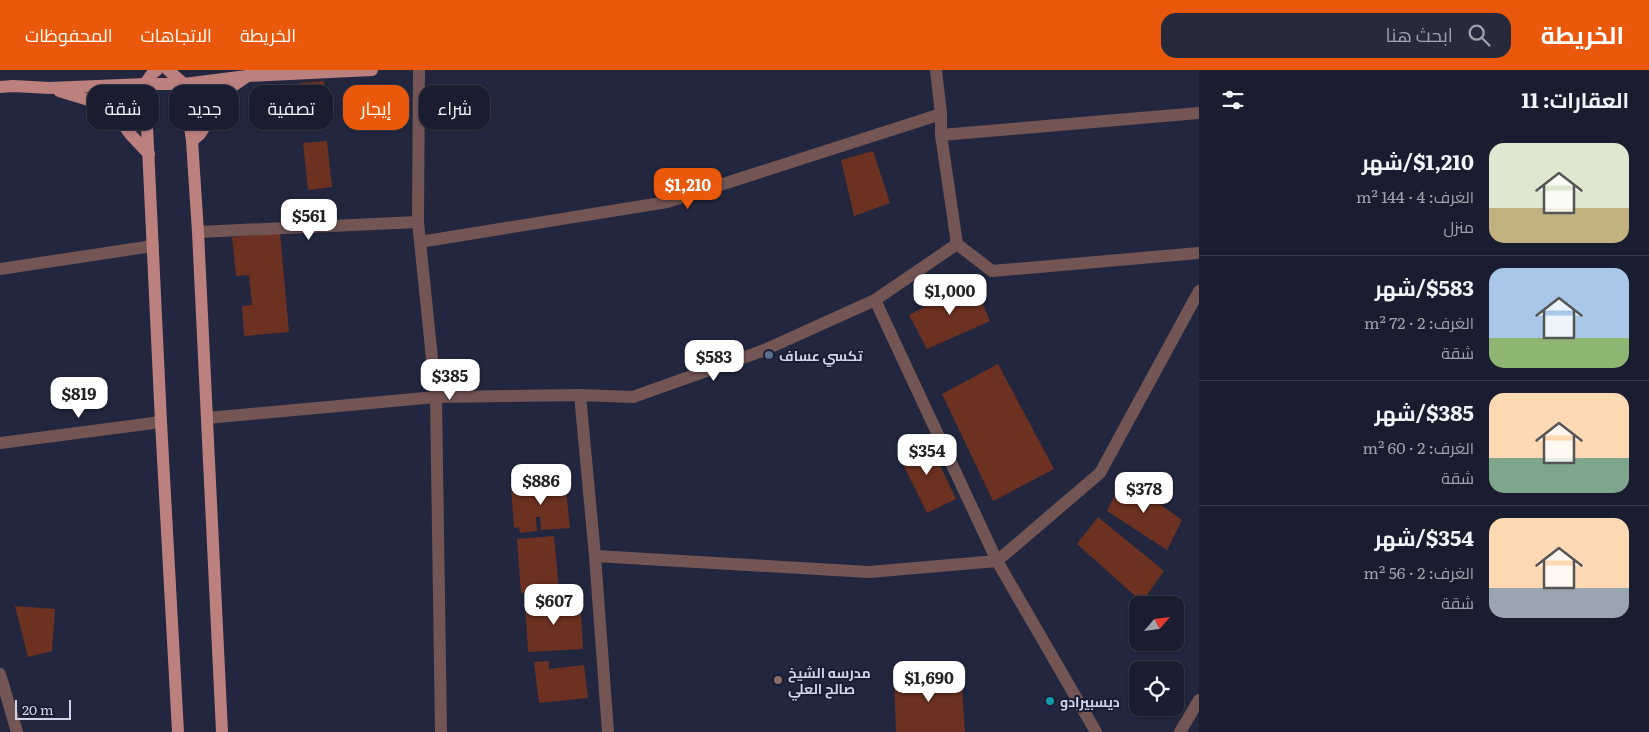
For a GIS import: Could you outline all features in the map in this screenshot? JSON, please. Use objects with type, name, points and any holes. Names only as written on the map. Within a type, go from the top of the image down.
[{"type":"main road","points":[[157,70],[145,84],[178,732]]},
{"type":"main road","points":[[168,70],[184,84],[192,141],[222,732]]},
{"type":"main road","points":[[0,87],[50,88],[184,84],[248,76],[372,70]]},
{"type":"main road","points":[[192,141],[200,134],[230,88],[248,76]]},
{"type":"main road","points":[[50,88],[92,101],[106,109],[119,119],[149,154]]},
{"type":"street","points":[[419,70],[418,222],[436,397],[441,732]]},
{"type":"street","points":[[936,70],[941,114],[941,135],[957,244],[992,271],[1199,253]]},
{"type":"street","points":[[941,135],[1199,113]]},
{"type":"street","points":[[420,242],[667,202],[941,114]]},
{"type":"street","points":[[198,232],[418,222]]},
{"type":"street","points":[[206,418],[436,397],[633,396],[762,351],[875,300],[957,244]]},
{"type":"street","points":[[0,269],[152,246]]},
{"type":"street","points":[[595,556],[869,572],[997,561],[1100,473],[1199,291]]},
{"type":"street","points":[[875,300],[997,561],[1096,732]]},
{"type":"street","points":[[580,395],[595,556],[608,732]]},
{"type":"street","points":[[0,443],[161,422]]},
{"type":"street","points":[[0,674],[17,732]]},
{"type":"street","points":[[1180,732],[1199,700]]},
{"type":"building","points":[[324,81],[324,85],[300,85],[300,83]]},
{"type":"building","points":[[327,141],[332,187],[308,190],[303,143]]},
{"type":"building","points":[[873,151],[890,203],[854,216],[841,160]]},
{"type":"building","points":[[280,233],[289,332],[244,336],[242,306],[252,305],[249,275],[236,276],[232,237]]},
{"type":"building","points":[[973,282],[990,321],[927,349],[909,315]]},
{"type":"building","points":[[998,364],[1054,469],[993,501],[942,394]]},
{"type":"building","points":[[928,440],[956,499],[927,513],[898,454]]},
{"type":"building","points":[[1123,478],[1182,520],[1167,550],[1107,511]]},
{"type":"building","points":[[565,480],[570,528],[541,530],[540,517],[536,517],[537,531],[520,533],[519,527],[514,528],[511,487]]},
{"type":"building","points":[[1098,517],[1164,571],[1146,596],[1135,596],[1077,544]]},
{"type":"building","points":[[554,536],[559,590],[521,593],[517,539]]},
{"type":"building","points":[[580,599],[583,649],[528,652],[525,602]]},
{"type":"building","points":[[15,606],[55,609],[52,651],[28,657]]},
{"type":"building","points":[[549,661],[549,669],[584,665],[588,698],[539,703],[534,662]]},
{"type":"building","points":[[961,673],[965,732],[896,732],[894,675]]},
{"type":"place","name":"تكسي عساف","points":[[769,355]]},
{"type":"place","name":"مدرسه الشيخ صالح العلي","points":[[778,680]]},
{"type":"place","name":"ديسبيرادو","points":[[1050,701]]}]
